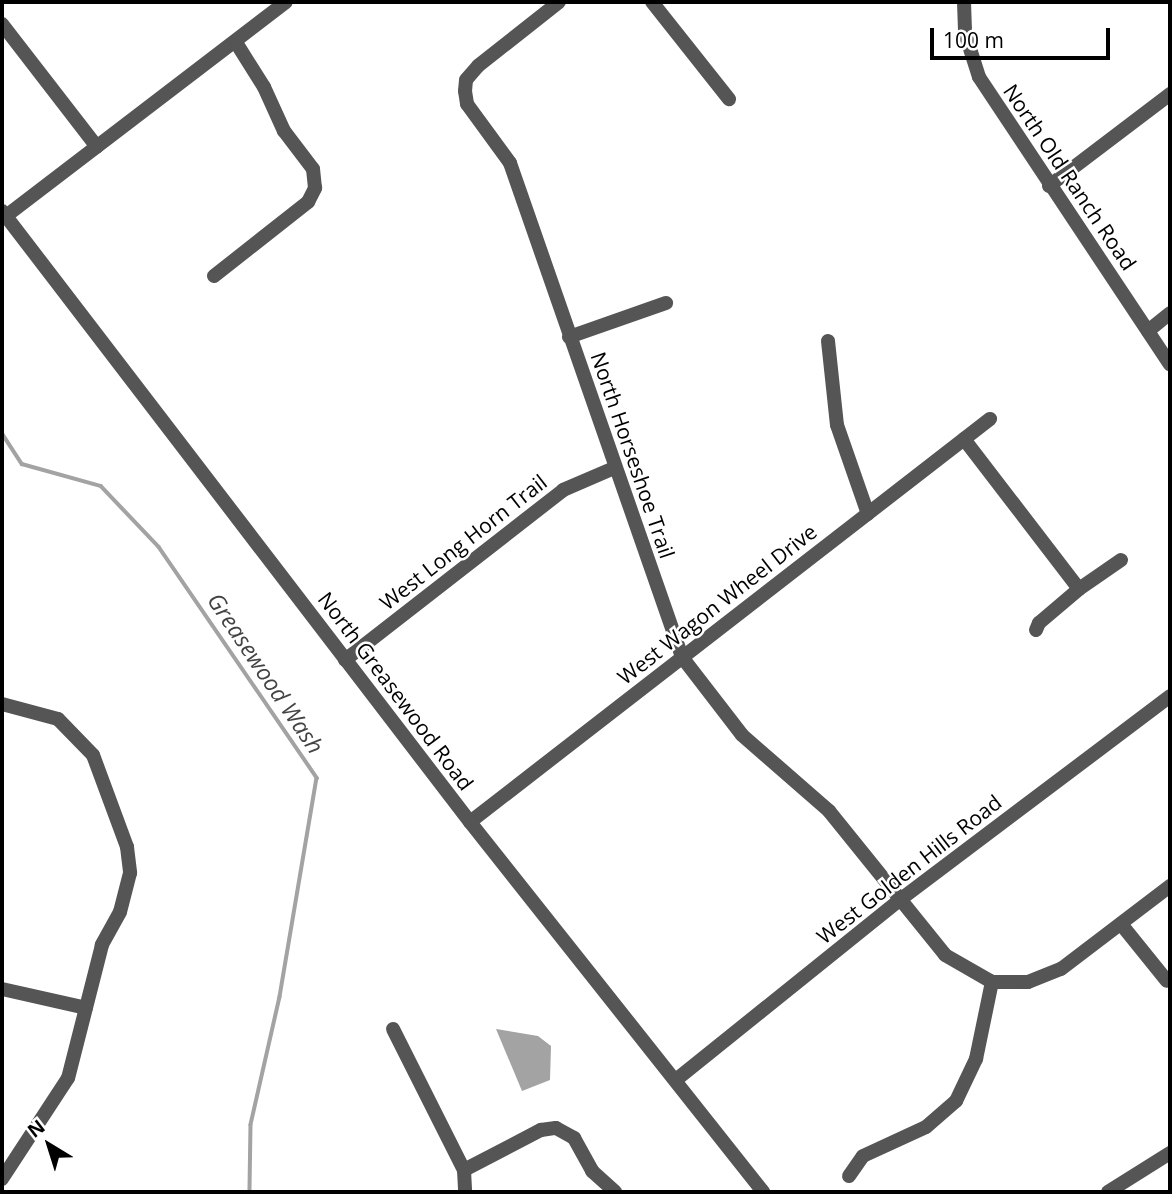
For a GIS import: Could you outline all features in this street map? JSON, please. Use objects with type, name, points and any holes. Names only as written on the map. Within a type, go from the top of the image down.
[{"type":"street","points":[[4,214],[97,147],[286,2]]},
{"type":"street","name":"North Horseshoe Trail","points":[[559,2],[478,66],[461,85],[467,104],[510,163],[682,657],[742,735],[829,811],[945,955],[992,982]]},
{"type":"street","points":[[652,2],[729,99]]},
{"type":"street","name":"North Old Ranch Road","points":[[964,2],[965,33],[979,77],[1049,186],[1170,364]]},
{"type":"street","points":[[2,24],[97,147]]},
{"type":"street","points":[[214,276],[308,202],[321,185],[313,169],[284,131],[264,87],[234,41]]},
{"type":"street","points":[[1049,186],[1170,94]]},
{"type":"street","name":"North Greasewood Road","points":[[4,214],[470,822],[677,1079],[763,1192]]},
{"type":"street","points":[[569,337],[666,303]]},
{"type":"street","points":[[1148,331],[1170,313]]},
{"type":"street","points":[[828,341],[837,425],[868,514]]},
{"type":"street","name":"West Wagon Wheel Drive","points":[[470,822],[990,419]]},
{"type":"street","points":[[964,439],[1079,589]]},
{"type":"street","name":"West Long Horn Trail","points":[[345,660],[563,490],[614,468]]},
{"type":"street","points":[[1036,630],[1039,622],[1079,589],[1121,560]]},
{"type":"street","name":"West Golden Hills Road","points":[[677,1079],[901,899],[1170,696]]},
{"type":"street","points":[[2,704],[58,719],[80,738],[93,755],[127,847],[128,888],[102,945],[68,1078],[2,1179]]},
{"type":"street","points":[[849,1176],[863,1156],[926,1126],[956,1101],[976,1059],[992,982],[1028,982],[1061,969],[1170,886]]},
{"type":"street","points":[[1121,924],[1167,981]]},
{"type":"street","points":[[2,989],[86,1008]]},
{"type":"street","points":[[393,1029],[464,1170],[465,1192]]},
{"type":"street","points":[[464,1170],[541,1130],[560,1125],[574,1138],[593,1171],[615,1192]]},
{"type":"street","points":[[2,1149],[18,1153]]},
{"type":"street","points":[[1108,1192],[1170,1153]]},
{"type":"shaded area","points":[[496,1029],[538,1036],[551,1046],[550,1080],[522,1091]]},
{"type":"waterway","name":"Greasewood Wash","points":[[2,433],[22,464],[101,486],[159,547],[317,778],[280,997],[251,1125],[250,1192]]}]
